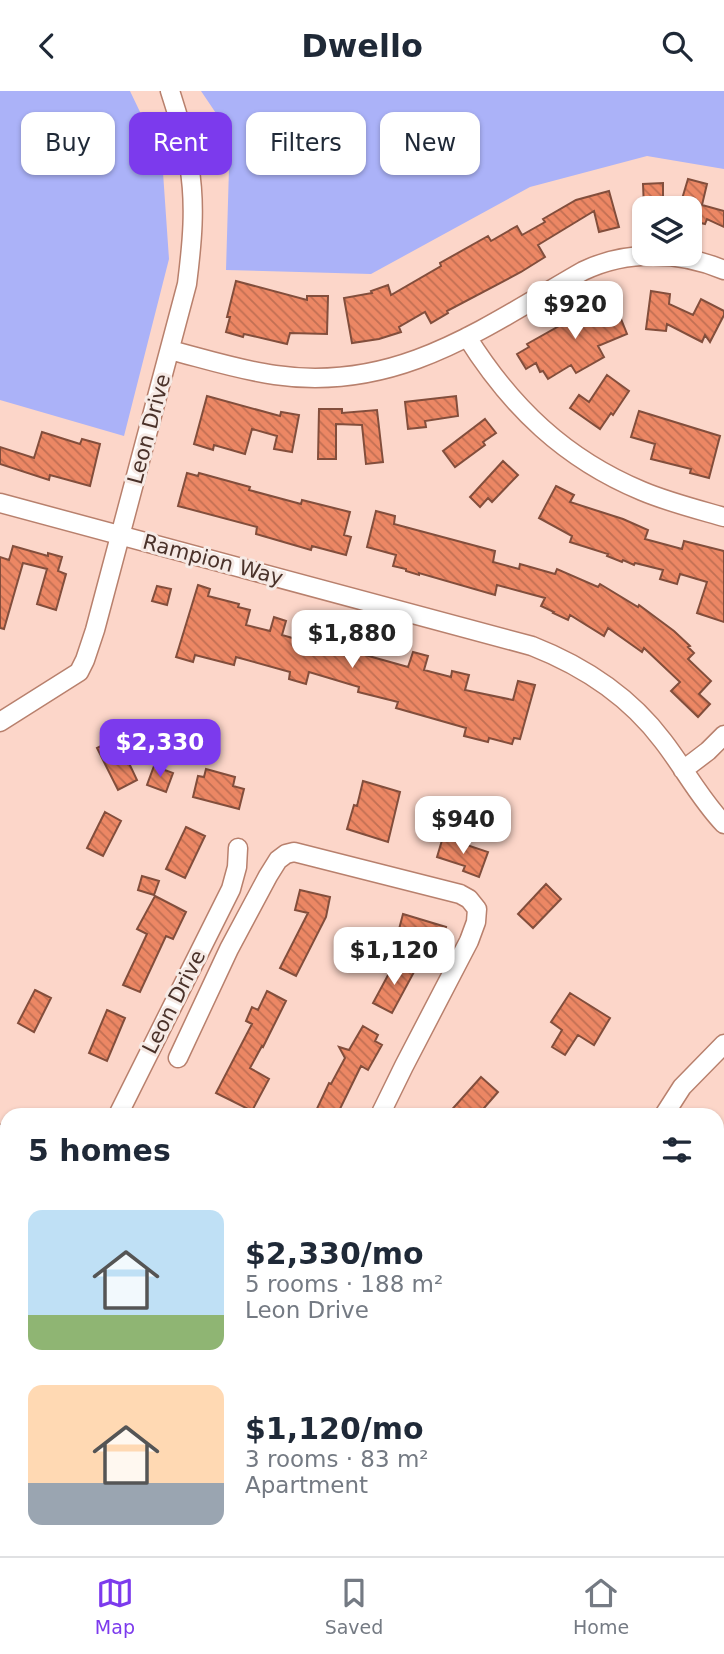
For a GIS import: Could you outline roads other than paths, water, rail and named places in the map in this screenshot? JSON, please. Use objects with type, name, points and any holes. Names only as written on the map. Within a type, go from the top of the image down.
[{"type":"street","name":"Leon Drive","points":[[0,722],[79,672],[95,630],[121,535],[187,284],[192,244],[190,165],[170,91]]},
{"type":"street","points":[[170,349],[276,376],[310,378],[374,372],[408,364],[439,352],[583,271],[618,258],[670,257],[698,261],[724,271]]},
{"type":"street","points":[[467,337],[493,377],[517,405],[575,455],[611,477],[644,492],[724,517]]},
{"type":"street","name":"Rampion Way","points":[[0,503],[532,646],[554,655],[598,680],[628,702],[652,727],[705,802],[724,824]]},
{"type":"street","points":[[683,770],[708,751],[724,734]]},
{"type":"street","name":"Leon Drive","points":[[122,1108],[231,889],[237,867],[238,848]]},
{"type":"street","points":[[178,1058],[229,949],[268,876],[278,860],[294,852],[460,894],[469,899],[477,909],[476,922],[469,941],[383,1108]]},
{"type":"street","points":[[668,1108],[682,1087],[724,1044]]}]
